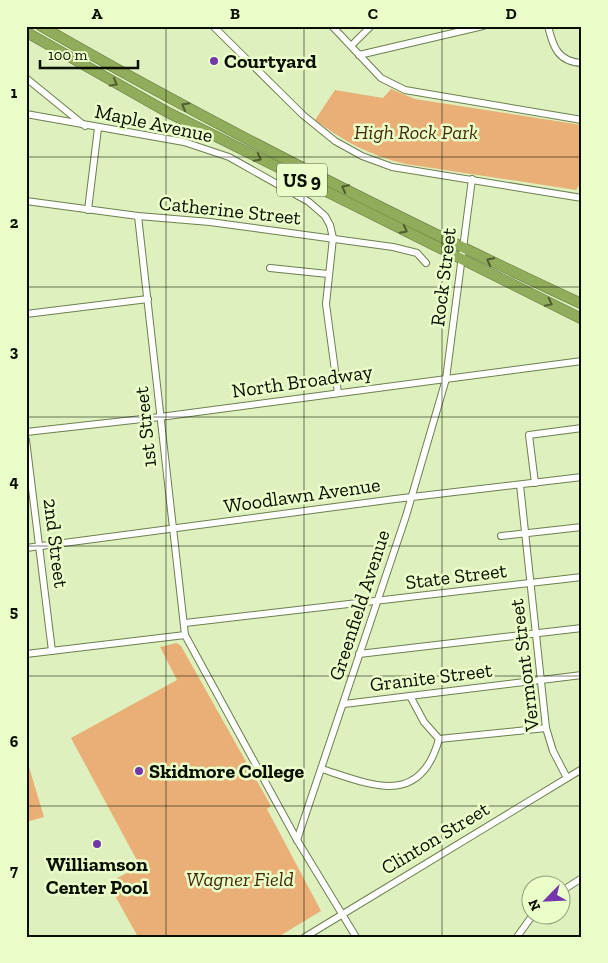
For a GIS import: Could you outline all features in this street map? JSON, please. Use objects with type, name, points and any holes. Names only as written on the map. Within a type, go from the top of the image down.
[{"type":"highway","name":"US 9","points":[[41,26],[115,69],[234,131],[582,304]]},
{"type":"highway","name":"US 9","points":[[26,32],[169,113],[582,319]]},
{"type":"street","points":[[213,26],[237,52],[321,130],[344,146],[370,160],[392,166],[582,198]]},
{"type":"street","points":[[332,26],[352,45],[381,78],[416,94],[582,120]]},
{"type":"street","points":[[352,45],[371,26]]},
{"type":"street","points":[[359,55],[483,26]]},
{"type":"street","points":[[548,26],[552,43],[558,54],[566,60],[582,63]]},
{"type":"street","points":[[26,78],[86,126]]},
{"type":"street","name":"Maple Avenue","points":[[26,114],[184,142],[229,157],[318,209],[330,225],[333,238]]},
{"type":"street","points":[[88,210],[98,128]]},
{"type":"street","name":"Rock Street","points":[[446,379],[460,259],[472,179]]},
{"type":"street","name":"Catherine Street","points":[[26,201],[88,210],[210,222],[333,238],[410,250],[421,256],[426,263]]},
{"type":"street","name":"1st Street","points":[[138,216],[185,635]]},
{"type":"street","points":[[333,238],[326,304],[338,393]]},
{"type":"street","points":[[270,268],[328,274]]},
{"type":"street","points":[[26,314],[148,299]]},
{"type":"street","name":"North Broadway","points":[[26,432],[160,417],[582,361]]},
{"type":"street","name":"Greenfield Avenue","points":[[297,840],[412,498],[446,379]]},
{"type":"street","points":[[535,483],[529,435],[582,428]]},
{"type":"street","name":"2nd Street","points":[[26,440],[52,651]]},
{"type":"street","name":"Woodlawn Avenue","points":[[26,548],[582,477]]},
{"type":"street","name":"Vermont Street","points":[[520,485],[546,728],[553,751],[567,778]]},
{"type":"street","points":[[501,536],[582,527]]},
{"type":"street","name":"State Street","points":[[185,623],[582,577]]},
{"type":"street","points":[[359,654],[582,628]]},
{"type":"street","points":[[26,654],[185,635],[192,651],[297,840],[356,937]]},
{"type":"street","name":"Granite Street","points":[[344,704],[582,675]]},
{"type":"street","points":[[410,696],[424,722],[439,739]]},
{"type":"street","points":[[439,739],[546,728]]},
{"type":"street","points":[[322,769],[378,786],[393,787],[421,774],[430,762],[439,739]]},
{"type":"street","name":"Clinton Street","points":[[306,937],[342,913],[582,769]]},
{"type":"street","points":[[570,886],[582,878]]},
{"type":"street","points":[[517,937],[525,926]]},
{"type":"green space","name":"High Rock Park","points":[[391,89],[415,99],[582,125],[582,181],[576,190],[406,164],[381,157],[358,147],[336,135],[315,120],[335,90],[383,98]]},
{"type":"green space","name":"Skidmore College","points":[[177,643],[181,646],[271,806],[267,809],[321,911],[278,937],[138,937],[108,883],[140,866],[71,738],[177,680],[160,647]]},
{"type":"green space","points":[[26,757],[44,817],[26,822]]},
{"type":"place","name":"Courtyard","points":[[214,61]]},
{"type":"place","name":"Skidmore College","points":[[139,771]]},
{"type":"place","name":"Williamson Center Pool","points":[[97,844]]},
{"type":"park label","name":"Wagner Field","points":[[240,879]]}]
